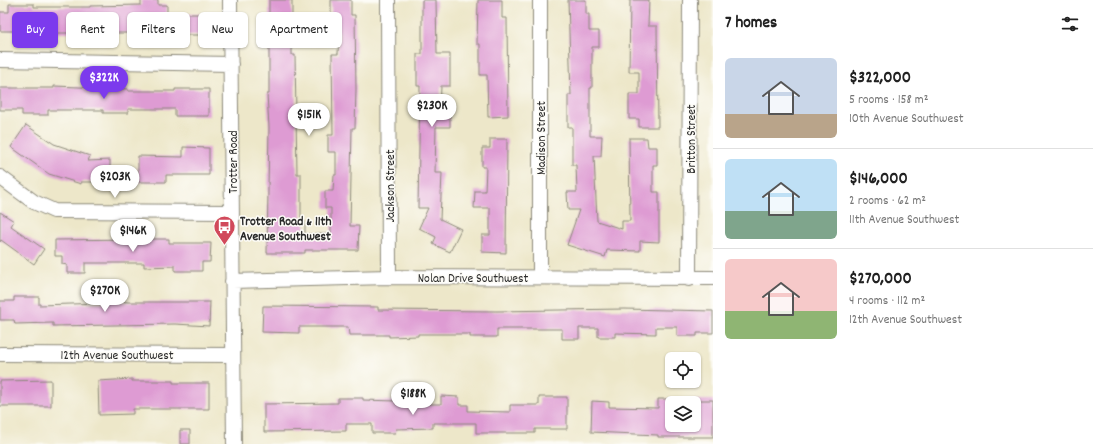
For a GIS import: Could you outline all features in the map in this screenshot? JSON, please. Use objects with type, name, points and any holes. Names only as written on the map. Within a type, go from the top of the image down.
[{"type":"street","name":"Trotter Road","points":[[230,0],[234,444]]},
{"type":"street","name":"Jackson Street","points":[[388,0],[389,277]]},
{"type":"street","name":"Madison Street","points":[[540,0],[540,276]]},
{"type":"street","name":"Britton Street","points":[[689,279],[690,0]]},
{"type":"street","points":[[0,60],[231,64]]},
{"type":"street","points":[[0,176],[34,202],[54,212],[232,212]]},
{"type":"street","name":"Nolan Drive Southwest","points":[[232,281],[389,277],[540,276],[689,279],[713,278]]},
{"type":"street","name":"12th Avenue Southwest","points":[[0,354],[233,355]]},
{"type":"building","points":[[141,0],[158,0],[158,5],[167,5],[167,12],[127,12],[127,33],[119,33],[119,12],[66,12],[66,33],[58,33],[58,12],[12,12],[12,31],[0,31],[0,12],[9,12],[9,4],[34,4],[34,7],[141,5]]},
{"type":"building","points":[[269,0],[292,0],[292,12],[269,12]]},
{"type":"building","points":[[331,0],[351,0],[351,15],[355,15],[356,89],[355,128],[352,128],[350,226],[359,226],[358,250],[305,250],[305,253],[267,253],[269,127],[267,94],[269,94],[269,48],[292,48],[292,55],[295,55],[297,174],[301,174],[301,221],[305,221],[305,234],[331,234],[331,208],[325,208],[325,191],[333,191],[334,175],[336,175],[336,152],[328,152],[328,135],[333,135],[332,54],[338,54],[338,48],[342,48],[342,12],[331,12]]},
{"type":"building","points":[[422,0],[436,0],[437,54],[450,54],[450,86],[441,86],[440,110],[450,110],[450,127],[436,127],[435,173],[442,173],[440,219],[461,229],[450,252],[433,244],[436,237],[419,228],[428,208],[418,208],[420,86],[417,86],[417,54],[422,54]]},
{"type":"building","points":[[478,0],[502,0],[502,18],[507,18],[508,116],[488,117],[487,75],[480,75],[480,44],[477,44]]},
{"type":"building","points":[[568,0],[586,0],[586,14],[589,14],[589,31],[599,31],[599,47],[592,47],[592,88],[590,88],[590,136],[602,136],[601,156],[594,156],[597,221],[622,229],[622,221],[630,221],[629,138],[647,138],[648,147],[657,147],[657,165],[653,165],[653,192],[659,192],[659,242],[640,241],[640,251],[607,250],[605,257],[567,245],[579,210],[568,210],[567,192],[577,192],[576,165],[572,165],[572,127],[568,127],[568,95],[571,95]]},
{"type":"building","points":[[630,0],[649,0],[648,26],[657,26],[658,127],[639,127],[639,119],[629,119],[629,94],[639,94],[639,72],[629,72]]},
{"type":"building","points":[[190,14],[198,14],[198,35],[190,35]]},
{"type":"building","points":[[54,86],[128,89],[128,91],[209,89],[209,116],[175,116],[175,109],[128,109],[128,113],[103,113],[103,110],[48,110],[48,115],[22,115],[22,110],[0,110],[0,88],[54,88]]},
{"type":"building","points":[[26,125],[54,144],[90,156],[88,161],[110,160],[110,182],[81,182],[81,184],[49,174],[11,147]]},
{"type":"building","points":[[490,139],[507,139],[506,253],[482,252],[482,235],[490,235],[490,208],[474,208],[475,191],[485,191],[486,167],[482,167],[482,148],[490,148]]},
{"type":"building","points":[[183,147],[209,148],[209,175],[166,175],[166,182],[138,182],[138,156],[183,157]]},
{"type":"building","points":[[0,212],[14,221],[11,226],[44,249],[34,264],[1,240],[0,242]]},
{"type":"building","points":[[169,239],[169,243],[211,243],[210,262],[202,262],[202,271],[175,271],[175,266],[144,267],[144,263],[85,263],[85,273],[67,273],[67,265],[62,264],[62,256],[55,256],[55,240]]},
{"type":"building","points":[[14,297],[39,297],[39,305],[103,303],[103,300],[128,302],[210,302],[209,326],[175,324],[53,326],[53,323],[15,324],[14,320],[0,320],[0,301],[14,301]]},
{"type":"building","points":[[263,306],[378,307],[378,310],[497,311],[624,309],[713,311],[713,333],[697,333],[697,336],[677,336],[677,327],[656,327],[656,334],[615,333],[615,337],[598,337],[598,328],[579,328],[579,339],[562,339],[562,329],[497,329],[497,337],[470,337],[470,334],[418,334],[418,336],[389,337],[389,335],[349,335],[348,327],[299,327],[299,333],[262,332]]},
{"type":"building","points":[[132,379],[132,381],[209,383],[209,409],[133,409],[133,414],[99,415],[98,381]]},
{"type":"building","points":[[51,380],[51,406],[0,406],[0,381]]},
{"type":"building","points":[[441,396],[459,397],[459,405],[468,405],[468,411],[510,412],[510,405],[539,405],[539,397],[567,397],[567,429],[535,429],[535,433],[476,433],[476,423],[433,423],[433,428],[396,429],[395,433],[372,433],[372,424],[346,424],[346,431],[264,432],[264,404],[338,403],[338,398],[363,398],[363,400],[396,401],[396,404],[441,404]]},
{"type":"building","points":[[658,399],[665,399],[665,432],[701,432],[701,400],[713,400],[713,437],[658,437],[658,435],[591,432],[592,401],[609,402],[609,407],[658,408]]},
{"type":"building","points":[[180,430],[190,430],[190,444],[180,444]]},
{"type":"place","name":"Trotter Road & 11th Avenue Southwest","points":[[225,246]]}]
